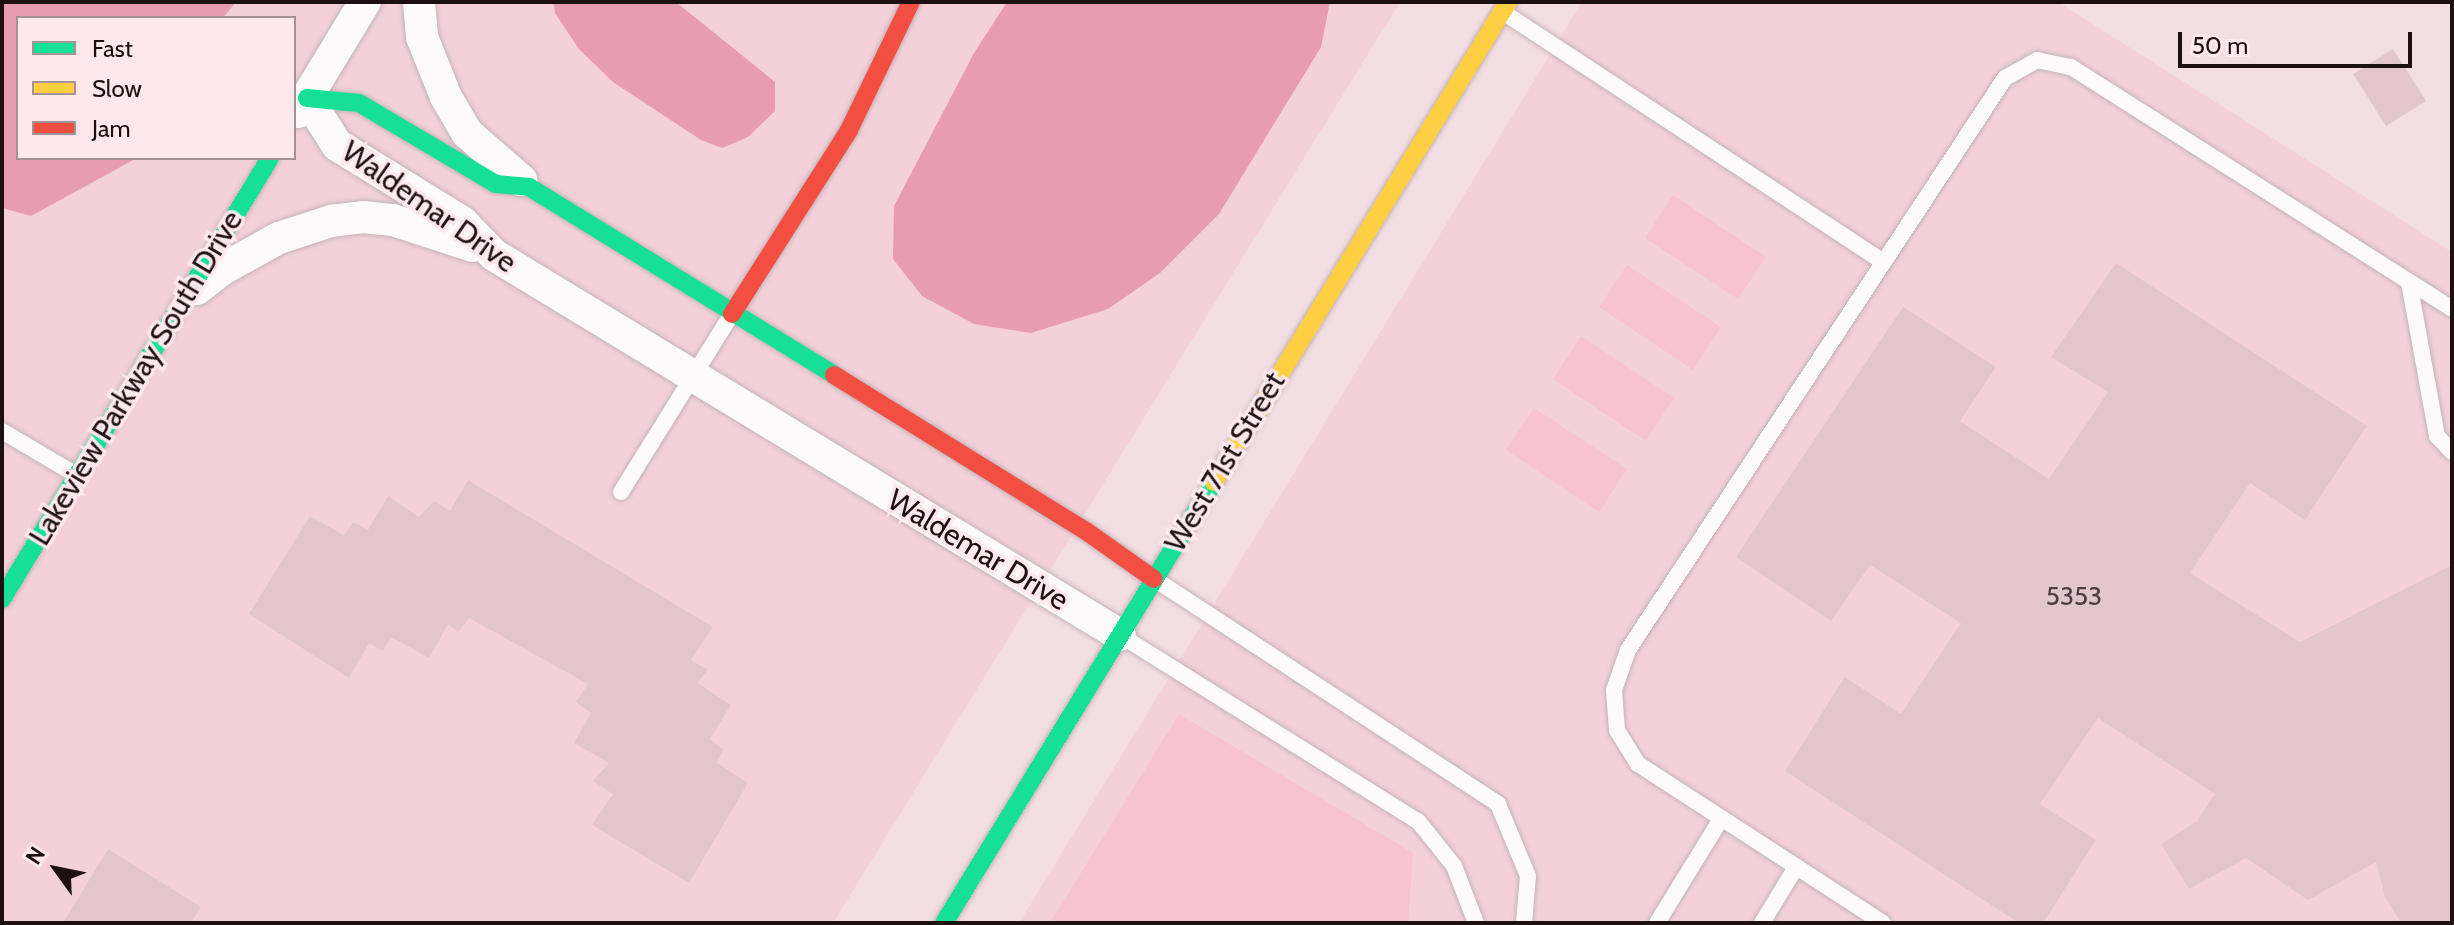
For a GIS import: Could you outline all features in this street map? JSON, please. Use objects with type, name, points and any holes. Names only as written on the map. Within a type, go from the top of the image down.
[{"type":"street","points":[[300,109],[365,2]]},
{"type":"street","points":[[419,2],[422,37],[433,68],[467,133],[492,159],[529,187]]},
{"type":"street","points":[[732,314],[849,130],[911,2]]},
{"type":"street","name":"West 71st Street","points":[[944,923],[1505,7]]},
{"type":"street","name":"Waldemar Drive","points":[[300,109],[359,103],[496,184],[529,187],[1086,531],[1154,579]]},
{"type":"street","name":"Waldemar Drive","points":[[300,109],[337,145],[462,222],[494,255],[1120,635]]},
{"type":"street","name":"Lakeview Parkway South Drive","points":[[2,599],[269,160]]},
{"type":"street","points":[[185,298],[221,270],[269,243],[331,221],[363,217],[393,220],[494,255]]},
{"type":"lane","points":[[1505,7],[1883,262]]},
{"type":"lane","points":[[1883,923],[1638,764],[1617,730],[1614,690],[1628,650],[2005,78],[2037,60],[2071,67],[2452,309]]},
{"type":"lane","points":[[2409,282],[2437,436],[2452,452]]},
{"type":"lane","points":[[621,492],[732,314]]},
{"type":"lane","points":[[2,431],[77,475]]},
{"type":"lane","points":[[1154,579],[1498,804],[1528,876],[1524,923]]},
{"type":"lane","points":[[1120,635],[1418,821],[1454,866],[1476,923]]},
{"type":"lane","points":[[1657,923],[1721,819]]},
{"type":"lane","points":[[1762,923],[1796,867]]},
{"type":"shaded area","points":[[2,2],[1400,2],[833,923],[2,923]]},
{"type":"shaded area","points":[[2,2],[236,2],[225,16],[16,16],[16,160],[133,160],[31,216],[2,208]]},
{"type":"shaded area","points":[[553,2],[676,2],[775,82],[775,111],[748,137],[722,148],[701,140],[613,82],[579,49],[555,13]]},
{"type":"shaded area","points":[[1007,2],[1330,2],[1321,47],[1219,214],[1160,273],[1108,309],[1031,333],[974,324],[922,296],[893,259],[894,206],[974,53]]},
{"type":"shaded area","points":[[1582,2],[2058,2],[2452,252],[2452,923],[1019,923]]},
{"type":"shaded area","points":[[1673,195],[1766,257],[1738,299],[1645,238]]},
{"type":"shaded area","points":[[1627,265],[1721,327],[1693,370],[1599,307]]},
{"type":"shaded area","points":[[1581,336],[1674,398],[1646,441],[1553,379]]},
{"type":"shaded area","points":[[1534,408],[1627,469],[1599,512],[1506,450]]},
{"type":"shaded area","points":[[1179,714],[1413,853],[1408,923],[1050,923]]},
{"type":"building","points":[[2393,49],[2426,101],[2386,126],[2353,74]]},
{"type":"building","points":[[2116,263],[2367,426],[2305,520],[2250,483],[2190,573],[2300,642],[2452,565],[2452,923],[2401,923],[2385,897],[2376,862],[2308,900],[2246,858],[2189,889],[2161,844],[2197,821],[2215,794],[2098,718],[2040,804],[2096,840],[2043,923],[2019,923],[1785,771],[1845,677],[1901,714],[1961,623],[1870,565],[1831,621],[1736,557],[1903,307],[1996,367],[1960,421],[2049,479],[2108,392],[2051,357]]},
{"type":"building","points":[[468,480],[713,627],[691,660],[708,670],[697,683],[731,705],[710,739],[724,750],[716,762],[748,783],[689,883],[592,825],[613,794],[593,781],[609,763],[574,743],[591,713],[576,702],[588,684],[469,618],[458,632],[448,624],[429,658],[391,637],[383,651],[369,643],[349,678],[249,614],[310,516],[344,535],[353,522],[368,530],[388,496],[419,517],[434,501],[450,511]]},
{"type":"building","points":[[108,849],[201,907],[191,923],[63,923]]},
{"type":"traffic: fast","points":[[307,98],[359,103],[496,184],[529,187],[834,375]]},
{"type":"traffic: fast","points":[[2,599],[269,160]]},
{"type":"traffic: fast","points":[[944,923],[1214,482]]},
{"type":"traffic: slow","points":[[1214,482],[1508,2]]},
{"type":"traffic: jam","points":[[732,314],[849,130],[911,2]]},
{"type":"traffic: jam","points":[[834,375],[1086,531],[1154,579]]}]
